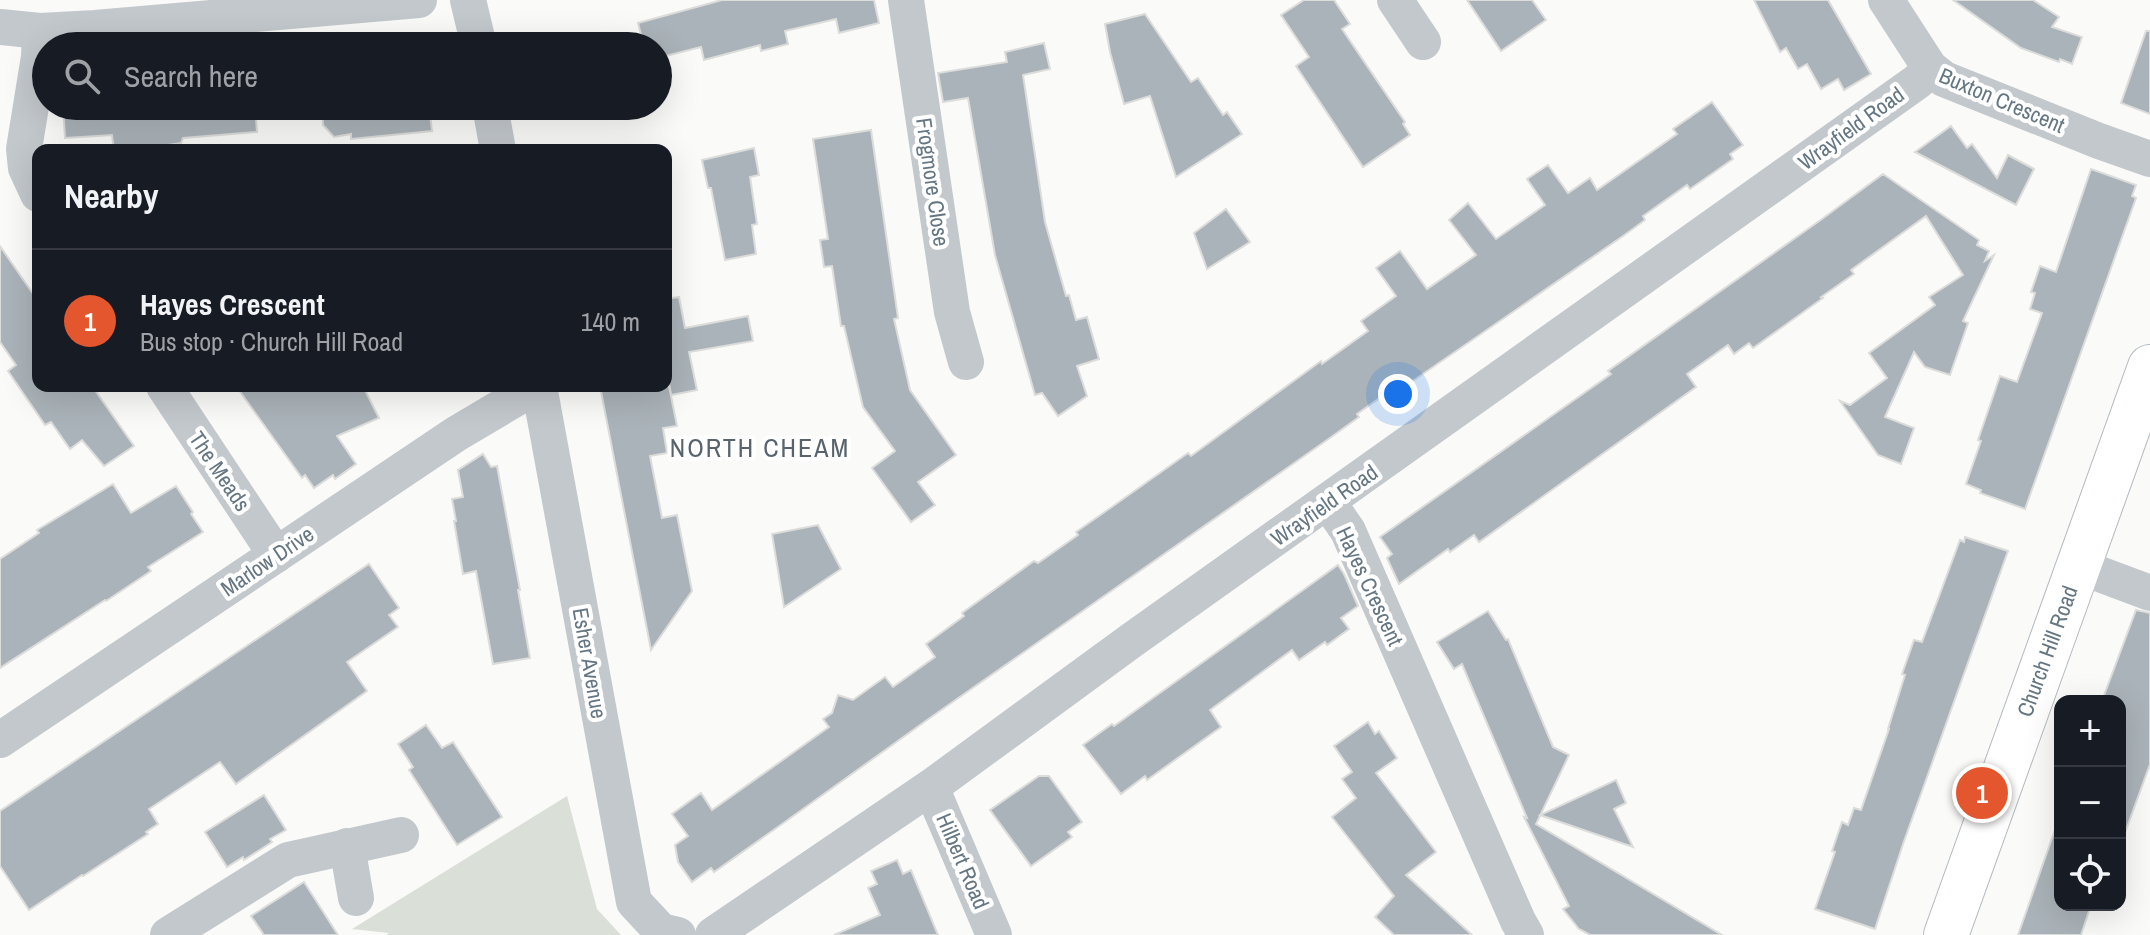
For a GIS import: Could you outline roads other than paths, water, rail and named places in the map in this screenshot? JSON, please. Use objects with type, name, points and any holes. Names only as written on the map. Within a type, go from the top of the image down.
[{"type":"street","points":[[0,27],[40,31],[95,28],[419,0]]},
{"type":"street","points":[[468,0],[476,32]]},
{"type":"street","name":"Frogmore Close","points":[[906,0],[952,312],[966,362]]},
{"type":"street","points":[[1395,0],[1423,42]]},
{"type":"street","name":"Buxton Crescent","points":[[1886,0],[1930,68],[1944,79],[2150,159]]},
{"type":"street","name":"Wrayfield Road","points":[[713,935],[931,787],[1132,640],[1918,81],[1930,68]]},
{"type":"street","points":[[32,100],[24,149],[26,168],[32,181]]},
{"type":"street","points":[[493,120],[497,144]]},
{"type":"street","name":"Church Hill Road","points":[[1946,935],[2150,367]]},
{"type":"street","name":"The Meads","points":[[168,392],[276,555]]},
{"type":"street","name":"Marlow Drive","points":[[0,740],[456,434],[528,392]]},
{"type":"street","name":"Esher Avenue","points":[[539,392],[634,902],[670,933]]},
{"type":"street","name":"Hayes Crescent","points":[[1328,502],[1348,531],[1526,935]]},
{"type":"street","points":[[2078,566],[2150,593]]},
{"type":"street","name":"Hilbert Road","points":[[931,787],[994,935]]},
{"type":"street","points":[[168,935],[288,860],[401,835]]},
{"type":"street","points":[[347,846],[356,898]]},
{"type":"place","name":"Hayes Crescent","points":[[1982,793]]},
{"type":"district","name":"NORTH CHEAM","points":[[760,448]]}]
